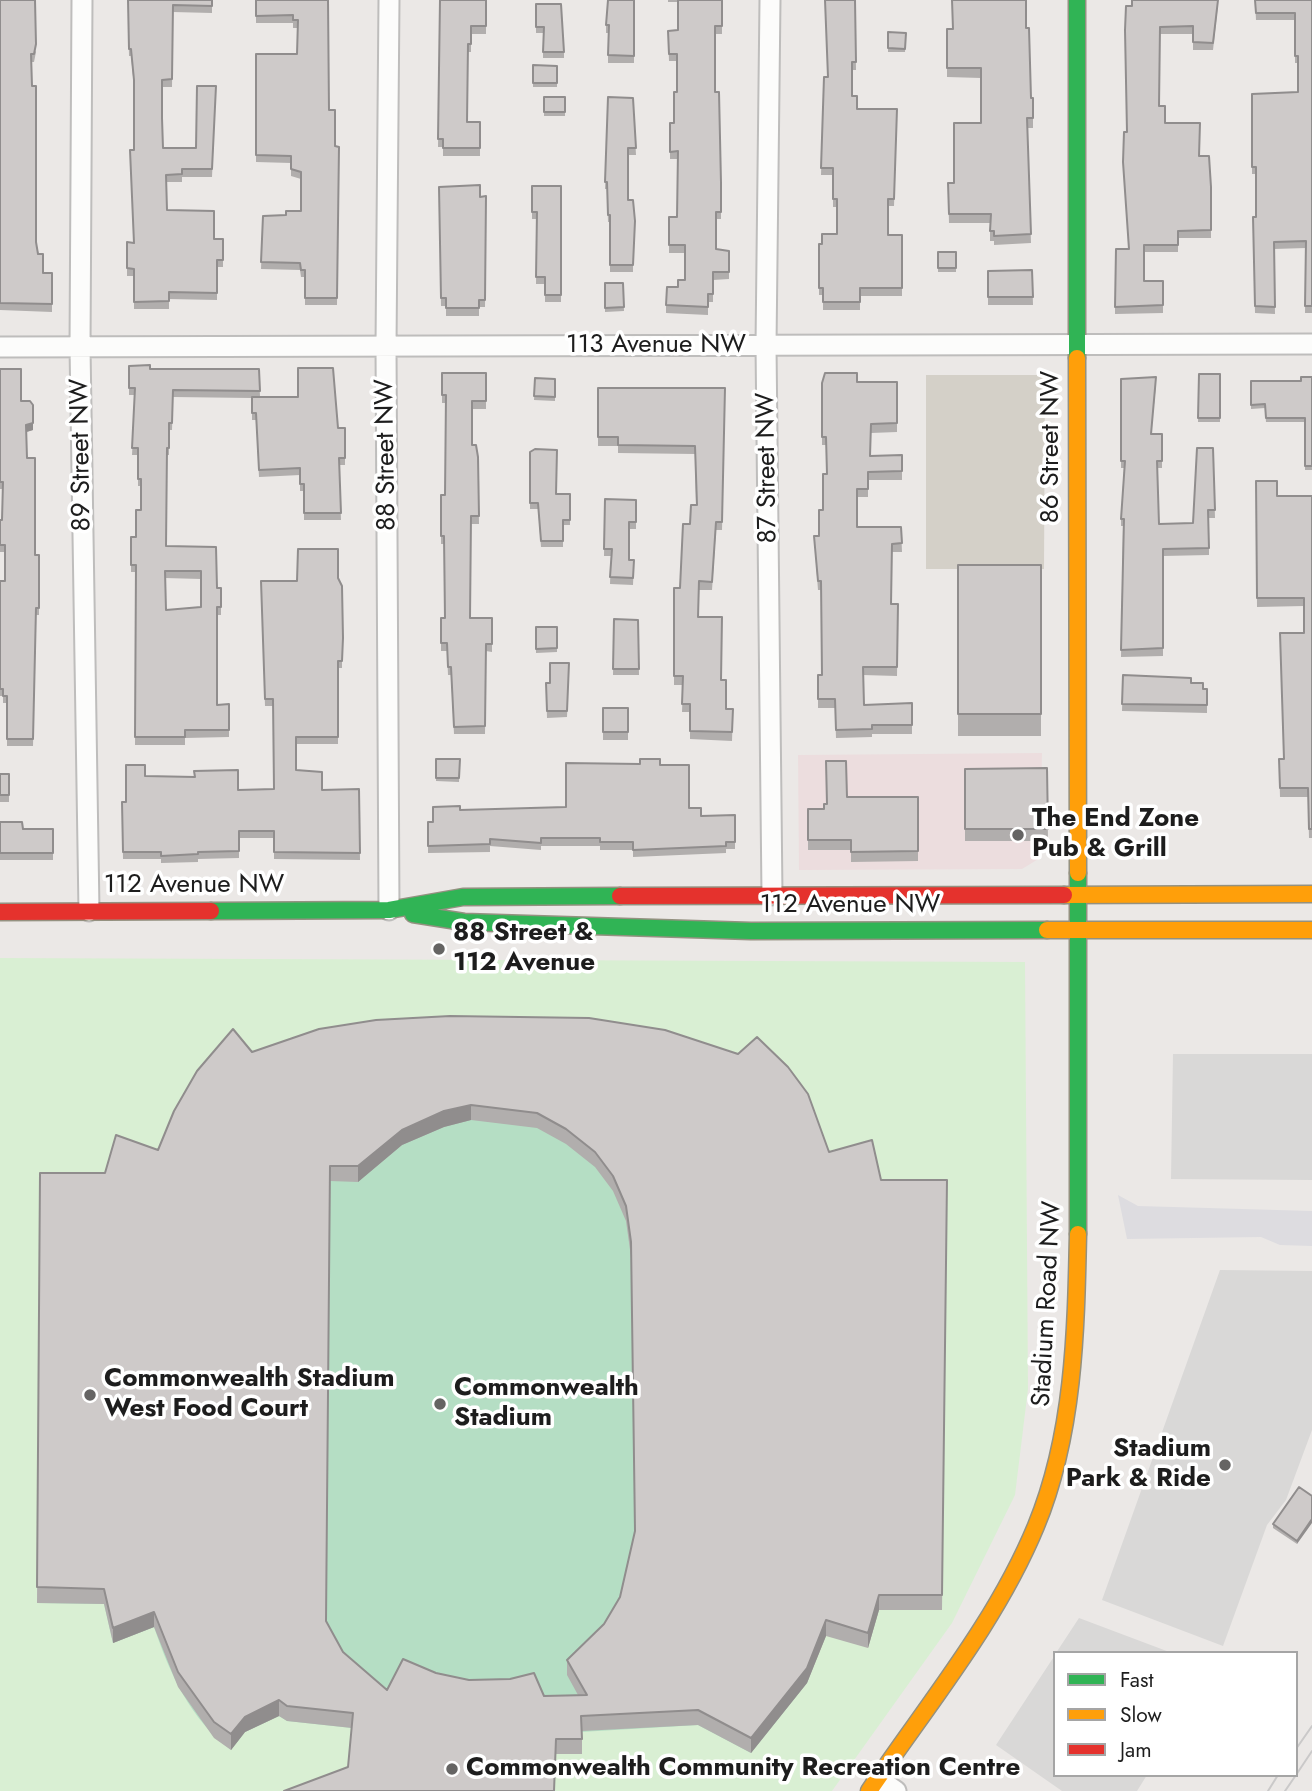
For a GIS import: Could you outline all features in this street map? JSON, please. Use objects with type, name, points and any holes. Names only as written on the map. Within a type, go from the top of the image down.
[{"type":"main road","name":"86 Street NW","points":[[1077,0],[1077,893]]},
{"type":"main road","name":"Stadium Road NW","points":[[873,1784],[938,1692],[1009,1583],[1043,1504],[1061,1443],[1070,1400],[1078,1253],[1077,893]]},
{"type":"main road","name":"112 Avenue NW","points":[[389,910],[463,897],[1312,894]]},
{"type":"main road","name":"112 Avenue NW","points":[[0,912],[389,910],[464,922],[738,931],[1312,930]]},
{"type":"street","name":"89 Street NW","points":[[82,0],[80,347],[89,911]]},
{"type":"street","name":"88 Street NW","points":[[389,0],[386,346],[389,910]]},
{"type":"street","name":"87 Street NW","points":[[770,0],[766,345],[772,895]]},
{"type":"street","name":"113 Avenue NW","points":[[0,347],[1312,344]]},
{"type":"street","points":[[873,1784],[896,1791]]},
{"type":"shaded area","points":[[926,375],[1045,375],[1044,569],[926,569]]},
{"type":"shaded area","points":[[1042,753],[1040,858],[1022,869],[799,870],[798,755]]},
{"type":"shaded area","points":[[1173,1054],[1312,1054],[1312,1180],[1171,1179]]},
{"type":"shaded area","points":[[1118,1195],[1138,1206],[1312,1211],[1312,1246],[1280,1245],[1261,1237],[1127,1239]]},
{"type":"shaded area","name":"Stadium Park & Ride","points":[[1220,1270],[1312,1271],[1312,1430],[1286,1500],[1267,1525],[1223,1646],[1102,1600]]},
{"type":"shaded area","points":[[1079,1618],[1167,1651],[1057,1651]]},
{"type":"shaded area","points":[[1053,1658],[1053,1777],[1146,1777],[1137,1791],[1062,1791],[996,1745]]},
{"type":"green space","name":"Commonwealth Stadium","points":[[0,958],[1025,962],[1028,1389],[1015,1495],[952,1623],[832,1791],[0,1791]]},
{"type":"green space","name":"Commonwealth Stadium","points":[[589,1033],[831,1618],[807,1683],[751,1753],[698,1725],[581,1732],[352,1728],[287,1721],[279,1716],[245,1732],[231,1750],[193,1710],[167,1662],[154,1627],[113,1643],[104,1604],[37,1603],[158,1165],[252,1067]]},
{"type":"building","points":[[0,0],[35,0],[36,44],[34,54],[31,54],[32,86],[36,86],[36,242],[38,254],[43,254],[43,273],[52,273],[52,304],[0,303]]},
{"type":"building","points":[[128,0],[212,0],[212,6],[173,5],[172,79],[162,80],[162,118],[163,148],[196,148],[197,86],[216,86],[212,169],[182,169],[182,174],[166,175],[167,210],[214,211],[214,239],[223,239],[223,260],[217,260],[217,293],[169,292],[169,301],[134,302],[134,269],[127,268],[127,242],[134,243],[130,150],[134,150],[134,80],[129,49]]},
{"type":"building","points":[[256,0],[328,0],[329,110],[335,110],[335,146],[339,147],[337,298],[305,298],[305,270],[301,270],[300,263],[261,262],[263,216],[301,211],[301,172],[291,169],[291,156],[256,155],[256,54],[297,54],[298,20],[293,20],[293,15],[256,16]]},
{"type":"building","points":[[440,0],[486,0],[486,26],[471,26],[471,44],[468,44],[467,122],[480,122],[480,148],[443,148],[443,139],[438,139]]},
{"type":"building","points":[[608,0],[634,0],[634,56],[608,55]]},
{"type":"building","points":[[678,0],[722,0],[722,26],[715,26],[715,92],[719,92],[721,183],[721,212],[716,212],[716,249],[729,251],[729,272],[713,272],[713,294],[708,294],[708,307],[666,305],[667,287],[678,287],[678,280],[685,280],[685,245],[669,245],[669,217],[677,217],[678,151],[670,152],[670,123],[674,123],[674,92],[677,92],[677,54],[669,54],[668,31],[678,30]]},
{"type":"building","points":[[825,0],[855,0],[856,62],[852,62],[852,96],[857,96],[857,109],[897,109],[894,199],[888,199],[888,235],[902,235],[902,288],[860,288],[860,302],[823,302],[823,288],[819,288],[819,244],[822,244],[822,234],[837,234],[837,199],[833,199],[833,168],[821,168],[824,77],[828,77]]},
{"type":"building","points":[[952,0],[1026,0],[1033,98],[1033,118],[1027,118],[1031,234],[994,236],[994,231],[990,231],[991,214],[949,214],[948,183],[954,183],[954,123],[981,123],[981,68],[947,68],[947,29],[953,29]]},
{"type":"building","points":[[1132,0],[1218,0],[1213,43],[1193,42],[1193,26],[1160,27],[1159,106],[1165,106],[1165,123],[1200,123],[1199,156],[1209,156],[1211,230],[1178,231],[1178,245],[1144,245],[1144,281],[1163,281],[1163,305],[1115,307],[1116,249],[1129,249],[1123,162],[1124,132],[1127,132],[1126,6],[1132,6]]},
{"type":"building","points":[[1255,0],[1312,0],[1312,306],[1305,306],[1306,241],[1274,242],[1275,307],[1255,306],[1253,217],[1256,217],[1256,167],[1252,167],[1252,94],[1298,92],[1298,56],[1295,56],[1295,13],[1256,13]]},
{"type":"building","points":[[536,4],[561,4],[564,52],[543,52],[544,27],[536,27]]},
{"type":"building","points":[[888,32],[906,33],[905,49],[888,48]]},
{"type":"building","points":[[533,65],[557,66],[557,83],[533,83]]},
{"type":"building","points":[[544,97],[565,97],[565,112],[544,112]]},
{"type":"building","points":[[608,97],[633,98],[636,148],[628,148],[628,200],[633,200],[635,221],[633,265],[610,265],[610,215],[605,182]]},
{"type":"building","points":[[480,185],[480,197],[486,196],[485,300],[479,300],[479,308],[446,308],[446,298],[441,298],[439,187]]},
{"type":"building","points":[[532,186],[561,186],[561,295],[545,295],[545,277],[536,277],[537,212],[532,212]]},
{"type":"building","points":[[938,252],[956,252],[956,268],[938,268]]},
{"type":"building","points":[[1032,270],[1033,297],[988,297],[988,271]]},
{"type":"building","points":[[605,283],[623,283],[624,307],[605,308]]},
{"type":"building","points":[[150,365],[150,369],[259,369],[260,391],[173,390],[172,423],[169,423],[166,546],[216,547],[217,588],[221,588],[221,607],[217,607],[217,705],[229,704],[229,730],[185,730],[185,737],[135,737],[136,565],[131,565],[131,537],[136,537],[136,510],[141,510],[141,479],[138,479],[138,448],[132,448],[135,388],[129,388],[129,366]],"holes":[[[165,571],[201,571],[201,607],[166,610]]]},
{"type":"building","points":[[298,368],[333,368],[338,428],[345,428],[345,458],[339,458],[341,513],[304,513],[304,484],[300,484],[300,468],[259,470],[256,413],[252,413],[252,397],[298,397]]},
{"type":"building","points":[[0,369],[21,369],[21,401],[30,401],[33,405],[33,423],[26,425],[27,458],[35,458],[35,555],[39,555],[33,739],[7,739],[7,696],[3,696],[3,689],[0,689],[0,581],[5,581],[5,545],[0,545],[3,482],[0,482]]},
{"type":"building","points":[[442,373],[486,373],[486,401],[472,401],[472,445],[476,445],[478,457],[479,516],[471,516],[470,618],[492,618],[492,644],[486,644],[485,726],[454,727],[451,667],[448,667],[447,643],[441,643],[441,618],[445,618],[441,495],[445,495],[446,395],[442,395]]},
{"type":"building","points":[[825,373],[857,373],[857,382],[897,382],[897,423],[871,424],[870,456],[902,455],[902,471],[868,472],[868,489],[857,489],[857,527],[901,527],[902,543],[892,544],[891,604],[898,604],[897,667],[863,667],[864,705],[912,703],[912,725],[872,725],[872,729],[836,730],[835,699],[818,699],[818,675],[822,675],[821,581],[818,581],[814,536],[819,536],[819,510],[823,510],[823,474],[827,474],[826,437],[822,437],[822,383]]},
{"type":"building","points":[[1199,374],[1220,374],[1220,418],[1198,418]]},
{"type":"building","points":[[1156,377],[1151,434],[1162,434],[1162,461],[1157,461],[1159,524],[1193,523],[1197,448],[1213,448],[1215,510],[1208,510],[1209,548],[1163,549],[1163,648],[1121,650],[1124,519],[1121,519],[1125,461],[1121,461],[1121,379]]},
{"type":"building","points":[[1301,377],[1312,377],[1312,466],[1305,466],[1305,418],[1266,418],[1265,404],[1251,405],[1251,381],[1301,381]]},
{"type":"building","points":[[535,378],[555,379],[555,397],[534,396]]},
{"type":"building","points":[[598,388],[725,388],[722,522],[716,522],[712,582],[699,581],[698,617],[722,617],[721,680],[726,680],[726,709],[733,709],[732,732],[690,731],[690,704],[682,704],[683,676],[674,676],[674,588],[680,588],[683,524],[690,524],[691,505],[697,505],[695,446],[618,445],[618,437],[598,437]]},
{"type":"building","points":[[535,449],[557,450],[556,494],[570,494],[570,520],[563,520],[563,541],[541,541],[538,503],[530,503],[530,452]]},
{"type":"building","points":[[1256,481],[1277,481],[1277,496],[1312,496],[1312,829],[1309,829],[1308,788],[1280,788],[1279,759],[1284,759],[1280,633],[1304,633],[1304,598],[1257,598]]},
{"type":"building","points":[[605,499],[636,500],[636,522],[629,522],[629,560],[634,560],[633,578],[610,577],[612,549],[604,549]]},
{"type":"building","points":[[298,549],[338,549],[343,638],[342,661],[338,661],[338,737],[296,737],[296,770],[322,772],[322,790],[359,789],[360,853],[274,852],[274,831],[239,831],[239,851],[161,856],[161,852],[123,852],[122,802],[126,802],[126,765],[145,765],[145,776],[195,777],[194,771],[238,770],[238,790],[274,789],[273,699],[265,699],[261,581],[297,581]]},
{"type":"building","points":[[958,565],[1041,565],[1041,714],[958,714]]},
{"type":"building","points":[[614,619],[638,620],[639,669],[613,669]]},
{"type":"building","points":[[536,627],[557,627],[557,648],[536,649]]},
{"type":"building","points":[[550,663],[569,663],[567,711],[547,711],[546,683],[550,683]]},
{"type":"building","points":[[1123,675],[1191,678],[1191,683],[1203,683],[1203,689],[1207,689],[1207,705],[1122,704]]},
{"type":"building","points":[[603,708],[628,708],[628,732],[603,732]]},
{"type":"building","points":[[436,759],[460,759],[459,778],[436,778]]},
{"type":"building","points":[[640,759],[660,759],[660,765],[689,765],[689,808],[701,808],[701,816],[735,815],[735,842],[726,842],[726,846],[633,850],[633,842],[600,842],[600,838],[541,838],[541,843],[490,839],[490,844],[428,846],[428,822],[433,822],[433,807],[460,806],[460,810],[566,807],[566,763],[640,764]]},
{"type":"building","points":[[826,761],[846,761],[847,797],[918,797],[918,851],[851,852],[851,840],[808,840],[808,809],[824,809],[824,804],[827,804]]},
{"type":"building","points":[[1047,768],[1048,829],[965,829],[965,769]]},
{"type":"building","points":[[0,774],[9,774],[9,795],[0,795]]},
{"type":"building","points":[[0,822],[22,822],[23,829],[53,829],[53,853],[0,853]]},
{"type":"building","name":"Commonwealth Stadium","points":[[450,1016],[589,1018],[665,1030],[738,1054],[757,1037],[788,1067],[808,1094],[829,1152],[872,1140],[881,1180],[947,1180],[942,1595],[879,1595],[868,1633],[826,1620],[807,1668],[751,1738],[698,1710],[581,1716],[582,1739],[556,1739],[554,1791],[284,1791],[348,1767],[353,1713],[287,1706],[279,1700],[245,1717],[231,1734],[214,1722],[178,1672],[154,1612],[113,1628],[104,1589],[37,1587],[40,1173],[105,1173],[116,1135],[158,1150],[174,1111],[197,1071],[233,1029],[252,1052],[319,1029],[376,1020]],"holes":[[[471,1105],[537,1113],[566,1129],[595,1152],[613,1176],[626,1206],[631,1242],[635,1531],[620,1597],[604,1624],[567,1660],[587,1695],[544,1696],[534,1673],[510,1679],[469,1680],[436,1673],[403,1659],[387,1690],[343,1652],[326,1621],[330,1166],[358,1166],[402,1130],[444,1111]]]},
{"type":"building","points":[[1299,1487],[1312,1496],[1312,1519],[1297,1541],[1273,1524]]},
{"type":"tram line","points":[[1298,1746],[1312,1726]]},
{"type":"tram line","points":[[1298,1772],[1312,1751]]},
{"type":"tram line","points":[[1268,1791],[1277,1777]]},
{"type":"tram line","points":[[1285,1791],[1295,1777]]},
{"type":"traffic: fast","points":[[1077,0],[1077,358]]},
{"type":"traffic: fast","points":[[1078,873],[1078,1234]]},
{"type":"traffic: fast","points":[[211,911],[389,910],[463,897],[620,896]]},
{"type":"traffic: fast","points":[[413,914],[464,922],[751,931],[1047,930]]},
{"type":"traffic: slow","points":[[1077,358],[1078,873]]},
{"type":"traffic: slow","points":[[1064,895],[1312,894]]},
{"type":"traffic: slow","points":[[1047,930],[1312,930]]},
{"type":"traffic: slow","points":[[869,1791],[981,1630],[1020,1562],[1036,1526],[1049,1491],[1065,1419],[1074,1345],[1078,1234]]},
{"type":"traffic: jam","points":[[620,896],[1064,895]]},
{"type":"traffic: jam","points":[[0,912],[211,911]]},
{"type":"place","name":"The End Zone Pub & Grill","points":[[1018,835]]},
{"type":"place","name":"88 Street & 112 Avenue","points":[[439,949]]},
{"type":"place","name":"Commonwealth Stadium West Food Court","points":[[90,1395]]},
{"type":"place","name":"Commonwealth Stadium","points":[[440,1404]]},
{"type":"place","name":"Stadium Park & Ride","points":[[1225,1465]]},
{"type":"place","name":"Commonwealth Community Recreation Centre","points":[[452,1769]]}]
